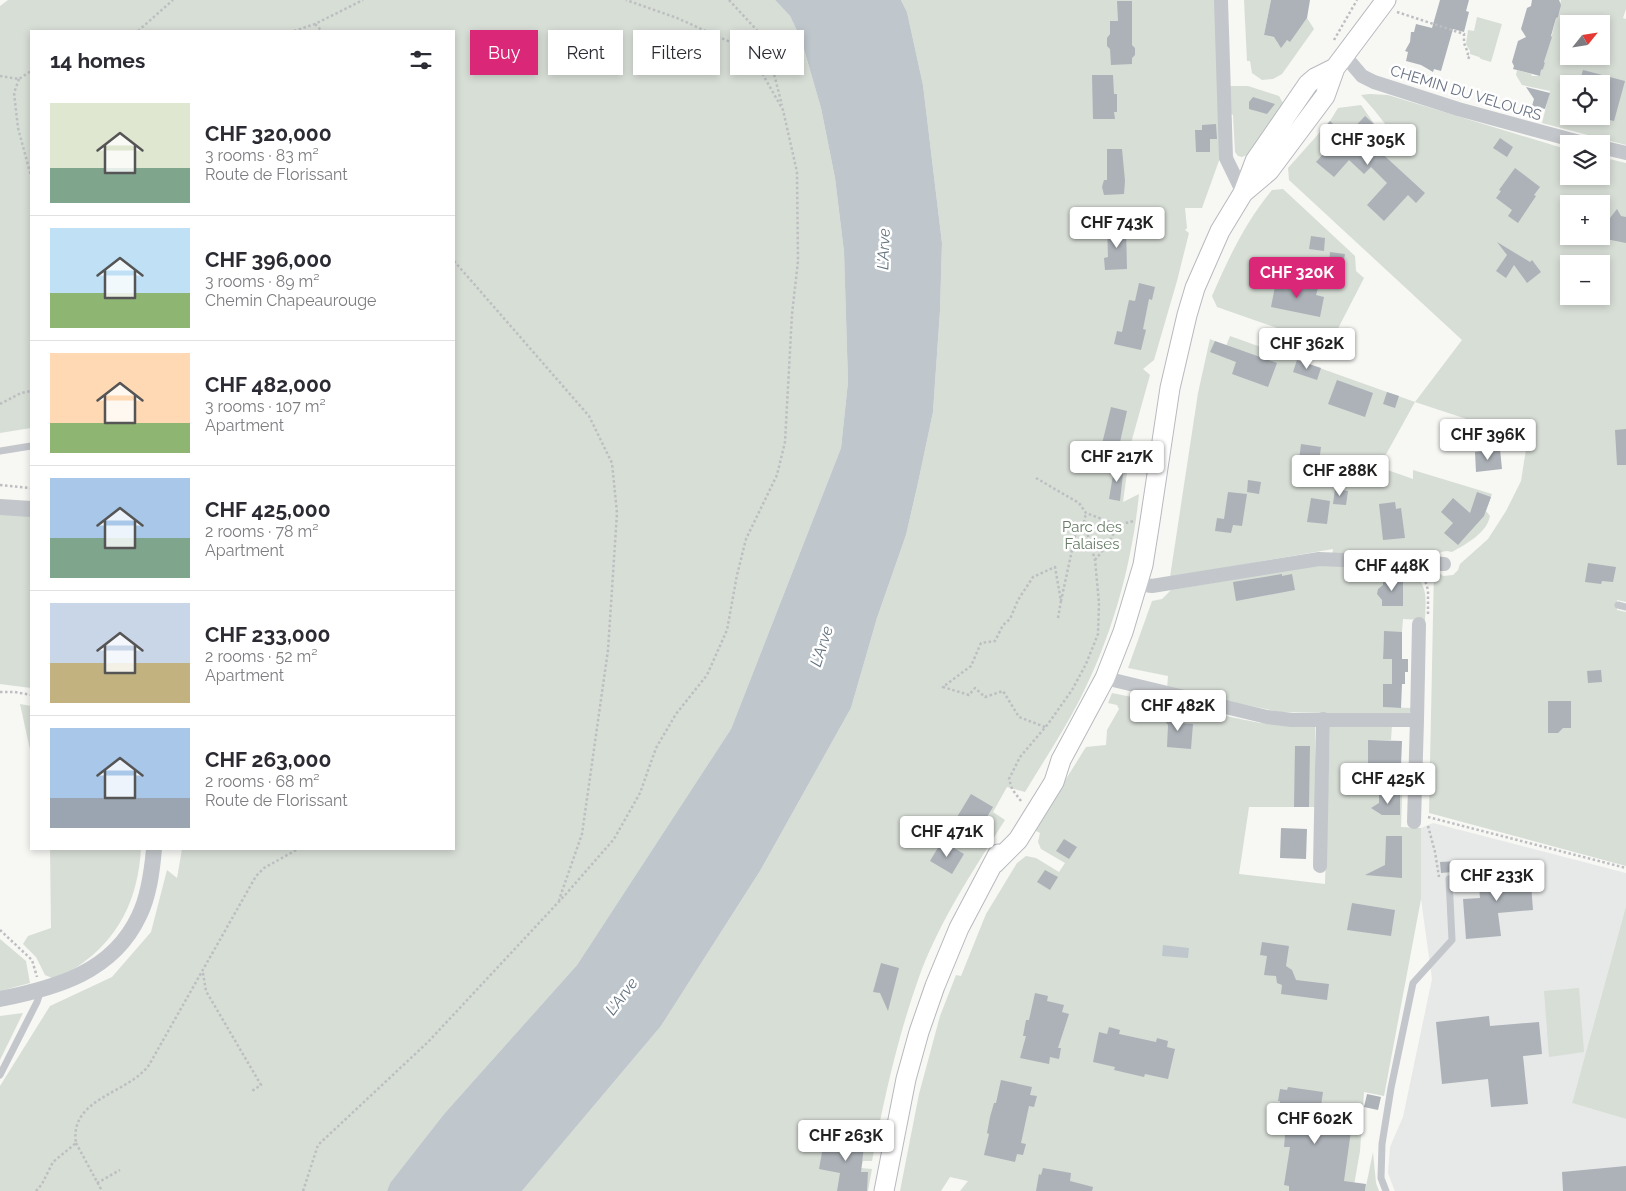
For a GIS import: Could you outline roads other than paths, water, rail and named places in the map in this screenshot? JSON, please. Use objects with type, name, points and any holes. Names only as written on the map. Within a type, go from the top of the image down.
[{"type":"main road","points":[[884,1191],[906,1079],[919,1032],[935,986],[959,928],[994,864],[1018,840],[1054,782],[1061,760],[1105,678],[1123,632],[1138,584],[1150,521],[1170,388],[1186,315],[1212,248],[1243,193],[1255,161],[1308,84],[1340,62],[1391,6]]},
{"type":"street","points":[[1221,0],[1226,158],[1243,193]]},
{"type":"street","name":"CHEMIN DU VELOURS","points":[[1340,62],[1374,82],[1467,112],[1560,137]]},
{"type":"street","points":[[1610,149],[1626,153]]},
{"type":"street","points":[[0,507],[30,509]]},
{"type":"street","points":[[1138,584],[1152,586],[1319,559],[1444,564]]},
{"type":"street","points":[[1414,822],[1419,624]]},
{"type":"street","points":[[1105,678],[1266,717],[1292,720],[1417,720]]},
{"type":"street","points":[[1320,866],[1323,719]]},
{"type":"street","points":[[0,998],[41,990],[86,972],[104,961],[118,948],[140,915],[147,892],[154,850]]},
{"type":"lane","points":[[0,451],[30,446]]},
{"type":"lane","points":[[1618,606],[1626,607]]},
{"type":"lane","points":[[1386,1191],[1381,1178],[1382,1144],[1391,1088],[1413,983],[1452,940],[1449,879]]},
{"type":"lane","points":[[0,1075],[37,1002],[41,990]]},
{"type":"water","name":"L'Arve","points":[[775,0],[901,0],[907,12],[923,85],[942,243],[940,311],[933,412],[906,535],[877,618],[851,708],[760,871],[661,1026],[522,1191],[387,1191],[390,1183],[444,1114],[577,965],[731,729],[841,448],[848,382],[844,252],[835,178],[821,108],[804,49],[804,30],[797,30],[790,16]]},
{"type":"water","points":[[1163,945],[1189,948],[1188,958],[1162,956]]},
{"type":"park label","name":"Parc des Falaises","points":[[1092,536]]}]
